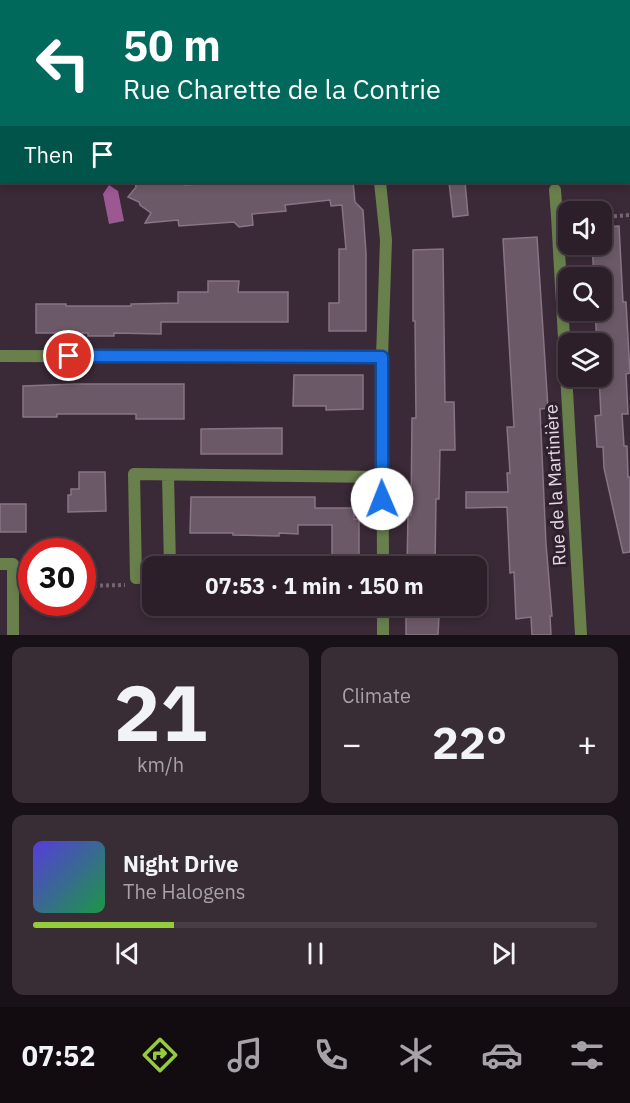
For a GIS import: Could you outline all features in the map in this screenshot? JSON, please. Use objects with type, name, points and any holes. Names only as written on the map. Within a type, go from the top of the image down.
[{"type":"street","points":[[380,183],[386,240],[382,357],[383,556]]},
{"type":"street","name":"Rue de la Martinière","points":[[555,190],[581,635]]},
{"type":"street","points":[[0,356],[382,357]]},
{"type":"street","points":[[142,578],[136,578],[134,474],[382,477]]},
{"type":"street","points":[[168,475],[170,556]]},
{"type":"street","points":[[0,564],[13,564],[13,635]]},
{"type":"street","points":[[383,616],[383,635]]},
{"type":"path","points":[[612,217],[630,216]]},
{"type":"path","points":[[96,586],[123,586],[136,578]]},
{"type":"shaded area","points":[[109,185],[118,191],[124,221],[109,224],[103,194]]},
{"type":"building","points":[[135,183],[186,183],[185,185],[353,183],[355,202],[363,210],[366,253],[366,331],[329,331],[329,303],[339,303],[339,249],[346,249],[342,205],[331,206],[330,200],[285,205],[286,211],[252,214],[253,225],[239,227],[234,222],[179,226],[178,220],[145,223],[151,213],[139,202],[128,197],[136,187]]},
{"type":"building","points":[[449,183],[465,183],[468,215],[453,217]]},
{"type":"building","points":[[612,226],[619,226],[630,373],[626,374],[628,414],[622,414],[624,446],[627,446],[628,477],[630,477],[630,552],[623,553],[604,468],[603,447],[597,447],[595,416],[601,415],[600,387],[612,387],[612,333],[596,333],[596,321],[612,321],[612,267],[593,267],[593,255],[612,255]]},
{"type":"building","points":[[537,237],[548,408],[540,409],[546,544],[552,616],[550,616],[551,635],[532,635],[531,617],[516,619],[514,572],[510,573],[507,507],[466,508],[466,492],[508,492],[507,473],[510,473],[507,427],[514,427],[503,239]]},
{"type":"building","points":[[443,249],[445,402],[454,402],[455,450],[440,450],[435,556],[407,556],[408,515],[411,515],[412,418],[416,418],[413,250]]},
{"type":"building","points":[[208,281],[239,281],[238,292],[288,292],[288,322],[161,322],[161,334],[114,333],[114,336],[88,336],[88,333],[36,333],[36,304],[131,306],[131,304],[178,303],[178,292],[208,292]]},
{"type":"building","points":[[294,375],[363,375],[363,409],[326,410],[326,406],[293,406]]},
{"type":"building","points":[[184,384],[184,419],[136,419],[136,414],[57,414],[57,417],[23,417],[23,386]]},
{"type":"building","points":[[282,428],[282,454],[201,454],[201,429]]},
{"type":"building","points":[[79,472],[105,472],[106,511],[68,512],[68,495],[71,495],[71,489],[79,489]]},
{"type":"building","points":[[191,497],[315,497],[315,508],[354,508],[354,519],[359,519],[359,555],[332,555],[332,525],[298,525],[298,534],[279,533],[279,536],[190,533]]},
{"type":"building","points":[[0,504],[26,504],[26,532],[0,532]]},
{"type":"building","points":[[406,616],[439,616],[438,635],[406,635]]},
{"type":"route","points":[[69,356],[382,357],[382,499]]}]
